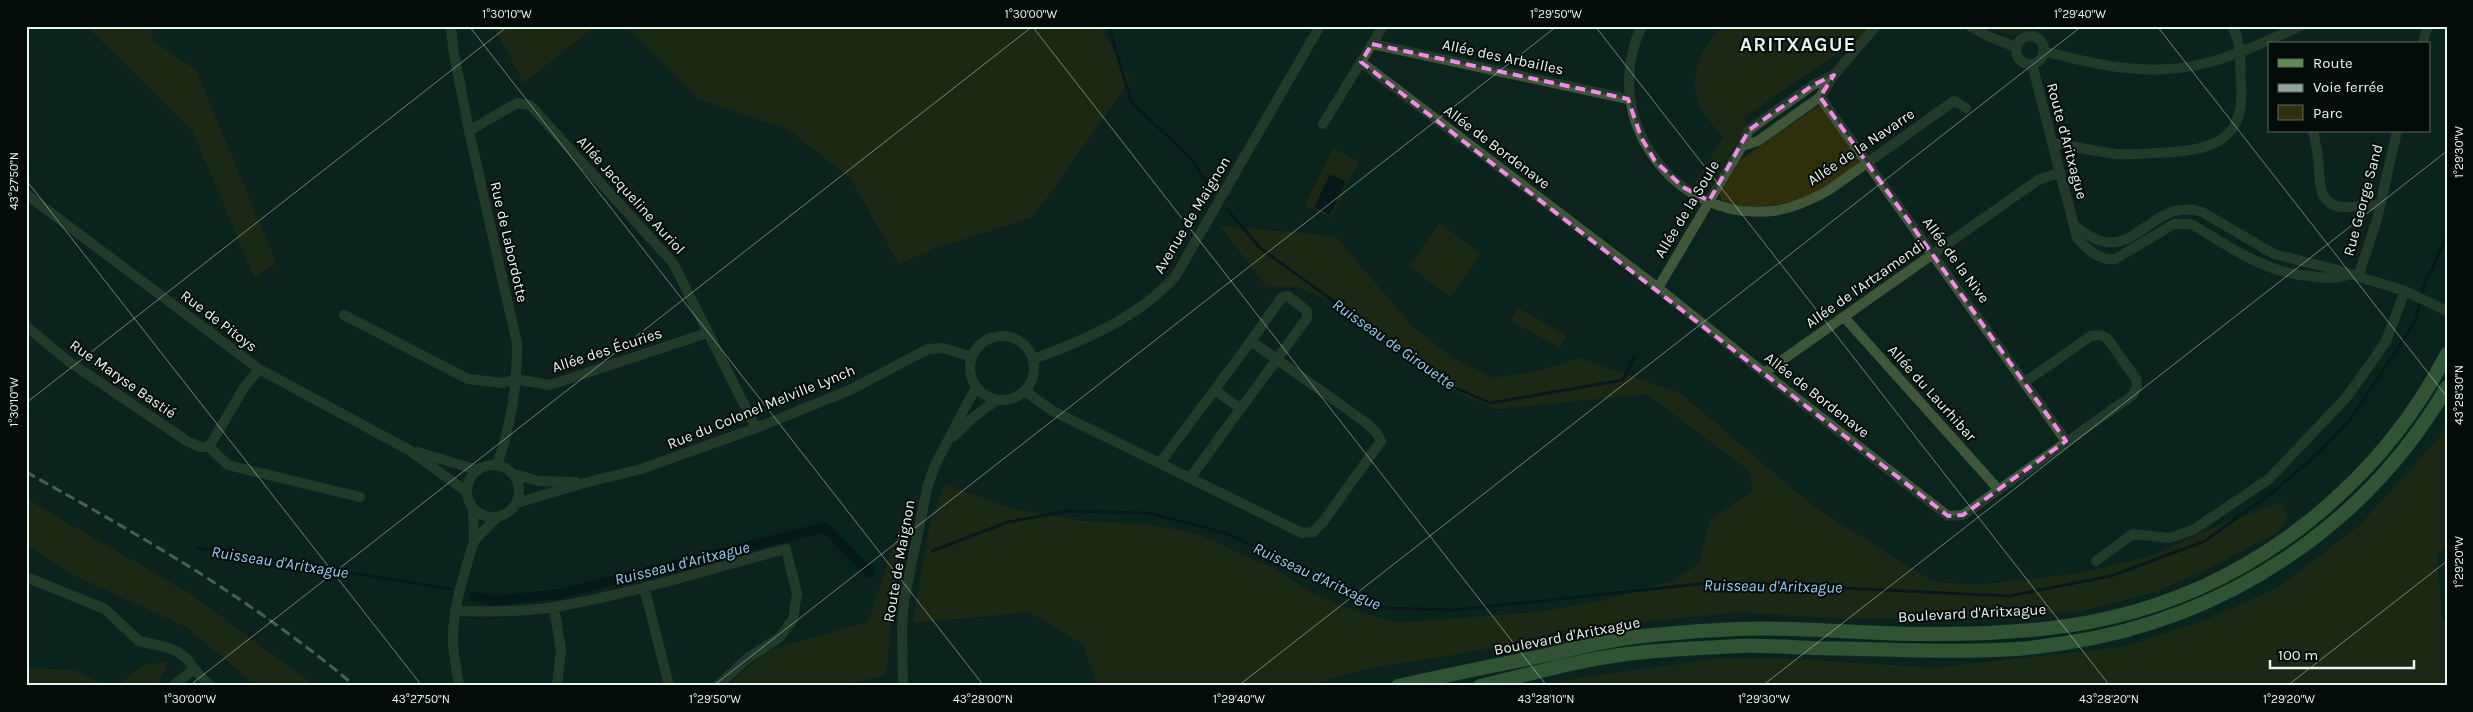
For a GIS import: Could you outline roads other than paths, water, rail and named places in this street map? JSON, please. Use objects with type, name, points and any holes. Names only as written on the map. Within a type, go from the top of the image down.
[{"type":"main road","name":"Boulevard d'Aritxague","points":[[1398,686],[1621,639],[1739,629],[1934,634],[2013,630],[2091,622],[2144,608],[2199,588],[2247,564],[2294,533],[2326,508],[2366,468],[2390,440],[2423,395],[2447,354]]},
{"type":"main road","name":"Boulevard d'Aritxague","points":[[1480,686],[1626,654],[1742,646],[1937,651],[2019,649],[2099,638],[2148,625],[2191,610],[2244,585],[2275,567],[2321,534],[2357,502],[2389,468],[2424,424],[2447,387]]},
{"type":"street","name":"Rue de Labordotte","points":[[451,26],[453,48],[469,131],[517,344],[515,379],[505,438],[497,465]]},
{"type":"street","name":"Avenue de Maignon","points":[[1033,359],[1078,343],[1151,300],[1175,277],[1320,26]]},
{"type":"street","points":[[1323,124],[1384,26]]},
{"type":"street","name":"Allée de la Navarre","points":[[1642,26],[1633,46],[1628,99],[1641,137],[1655,161],[1684,187],[1709,201],[1734,209],[1772,211],[1809,201],[1829,190],[1954,101],[1966,108]]},
{"type":"street","name":"Allée de la Soule","points":[[1742,146],[1758,141],[1820,97],[1834,75],[1876,26]]},
{"type":"street","points":[[1970,26],[1990,37],[2016,47]]},
{"type":"street","points":[[2052,143],[2133,155],[2194,150],[2218,144],[2226,138],[2232,128],[2242,104],[2237,40],[2232,26]]},
{"type":"street","points":[[2044,51],[2099,64],[2157,69],[2179,68],[2203,64],[2238,52],[2301,26]]},
{"type":"street","points":[[2423,42],[2428,26]]},
{"type":"street","points":[[2032,36],[2042,43],[2044,51],[2042,59],[2032,64],[2019,60],[2016,47],[2023,38],[2032,36]]},
{"type":"street","name":"Allée des Arbailles","points":[[1372,44],[1628,99]]},
{"type":"street","name":"Allée de Bordenave","points":[[1361,62],[1658,288],[1948,516],[1964,515],[2133,395],[2137,386],[2136,379],[2107,338],[2100,335],[2091,336],[2025,382]]},
{"type":"street","name":"Route d'Aritxague","points":[[2032,64],[2077,238],[2087,249],[2109,260],[2122,257],[2174,224],[2184,222],[2192,224],[2247,259],[2272,270],[2292,275],[2335,278],[2353,276]]},
{"type":"street","name":"Allée de la Soule","points":[[1658,288],[1742,146],[1749,130],[1813,85],[1834,75]]},
{"type":"street","name":"Allée de la Nive","points":[[1820,97],[2066,441]]},
{"type":"street","name":"Allée Jacqueline Auriol","points":[[469,131],[517,103],[530,105],[673,263],[756,428]]},
{"type":"street","points":[[2313,132],[2318,159],[2319,188],[2323,197],[2330,203],[2342,207],[2380,206]]},
{"type":"street","name":"Rue George Sand","points":[[2353,276],[2380,206],[2397,132]]},
{"type":"street","name":"Allée de l'Artzamendi","points":[[1764,373],[2038,180],[2059,173]]},
{"type":"street","name":"Rue de Pitoys","points":[[26,194],[259,369],[409,450]]},
{"type":"street","name":"Route d'Aritxague","points":[[2074,225],[2098,242],[2113,243],[2132,236],[2166,214],[2176,210],[2192,209],[2202,212],[2274,254],[2334,269],[2405,291],[2447,311]]},
{"type":"street","points":[[2096,561],[2133,534],[2169,538],[2193,530],[2269,479],[2344,399],[2372,362],[2386,341],[2405,291]]},
{"type":"street","points":[[1160,463],[1251,341],[1282,296],[1288,296],[1307,310],[1307,318],[1190,478]]},
{"type":"street","name":"Allée des Écuries","points":[[344,315],[468,379],[503,383],[515,379],[550,385],[707,333]]},
{"type":"street","name":"Allée du Laurhibar","points":[[1844,317],[1999,490]]},
{"type":"street","name":"Rue Maryse Bastié","points":[[26,326],[68,361],[191,443],[209,447],[228,465],[360,497]]},
{"type":"street","points":[[994,336],[1004,336],[1024,344],[1033,359],[1034,376],[1025,391],[1007,400],[989,398],[976,387],[970,372],[972,357],[984,341],[994,336]]},
{"type":"street","points":[[1025,391],[1051,410],[1302,533],[1312,532],[1323,522],[1376,451],[1381,441],[1376,432],[1251,341]]},
{"type":"street","name":"Rue du Colonel Melville Lynch","points":[[517,503],[584,483],[642,470],[756,428],[850,390],[928,349],[943,348],[972,357]]},
{"type":"street","points":[[209,447],[245,386],[259,369]]},
{"type":"street","name":"Route de Maignon","points":[[903,686],[902,628],[904,601],[927,488],[935,465],[976,387]]},
{"type":"street","points":[[1214,390],[1240,409]]},
{"type":"street","name":"Route de Maignon","points":[[946,446],[975,416],[997,400]]},
{"type":"street","points":[[409,450],[478,470]]},
{"type":"street","points":[[409,450],[467,492]]},
{"type":"street","points":[[459,686],[453,644],[456,611],[462,580],[474,541],[473,509],[467,492],[468,484],[478,470],[487,466],[497,465],[506,468],[514,474],[520,488],[517,503],[509,513],[496,518],[488,518],[473,509]]},
{"type":"street","name":"Rue du Colonel Melville Lynch","points":[[514,474],[538,481],[584,483]]},
{"type":"street","points":[[474,541],[496,518]]},
{"type":"street","points":[[456,611],[495,612],[554,607],[644,587],[786,548],[797,593],[793,619],[780,637],[748,658],[717,686]]},
{"type":"street","points":[[26,577],[105,609],[139,641],[166,646],[178,652],[187,659],[210,686]]},
{"type":"street","points":[[644,587],[668,686]]},
{"type":"street","points":[[554,607],[561,650],[557,686]]},
{"type":"street","points":[[174,686],[194,669]]},
{"type":"waterway","name":"Ruisseau de Girouette","points":[[1109,26],[1130,98],[1135,106],[1193,160],[1211,192]]},
{"type":"waterway","name":"Ruisseau de Girouette","points":[[1228,210],[1260,248],[1449,385],[1490,403],[1623,380],[1635,356]]},
{"type":"waterway","name":"Ruisseau d'Aritxague","points":[[932,551],[1008,522],[1068,511],[1148,513],[1226,533],[1384,608],[1455,610],[1718,582],[2009,596],[2111,576],[2205,541],[2274,491],[2319,453],[2352,417],[2406,336],[2416,318],[2423,288],[2447,236]]},
{"type":"waterway","name":"Ruisseau d'Aritxague","points":[[474,596],[493,601],[559,594],[825,527],[870,573]]},
{"type":"waterway","name":"Ruisseau d'Aritxague","points":[[198,548],[451,589]]},
{"type":"railway","points":[[26,472],[154,545],[236,597],[316,654],[355,686]]},
{"type":"district","name":"ARITXAGUE","points":[[1798,44]]}]
